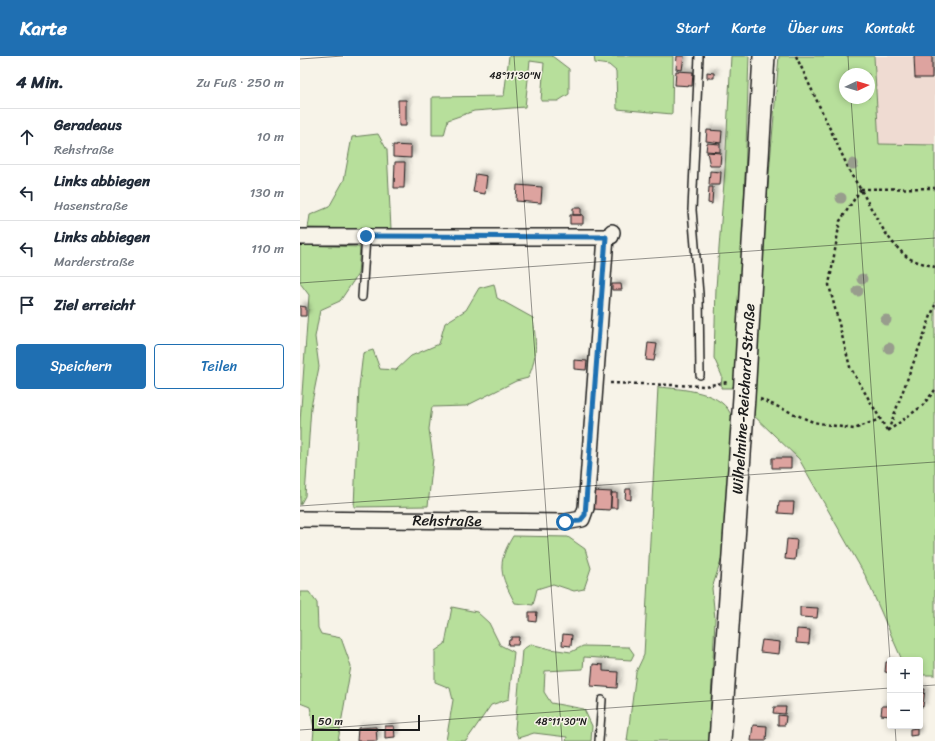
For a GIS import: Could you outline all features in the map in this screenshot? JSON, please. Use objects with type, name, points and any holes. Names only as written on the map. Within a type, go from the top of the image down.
[{"type":"street","name":"Wilhelmine-Reichard-Straße","points":[[720,741],[744,405],[764,56]]},
{"type":"street","points":[[300,236],[609,233],[595,383]]},
{"type":"street","name":"Rehstraße","points":[[300,519],[580,521],[585,515],[586,508],[595,383]]},
{"type":"lane","points":[[699,56],[692,210],[699,294],[700,375]]},
{"type":"lane","points":[[362,297],[366,236]]},
{"type":"lane","points":[[599,741],[602,700]]},
{"type":"path","points":[[796,56],[852,176],[862,189],[880,226],[907,257],[935,267]]},
{"type":"path","points":[[862,189],[935,188]]},
{"type":"path","points":[[862,189],[840,221],[829,285],[850,366],[888,432]]},
{"type":"path","points":[[888,432],[935,305]]},
{"type":"path","points":[[595,383],[704,386],[731,381]]},
{"type":"path","points":[[888,432],[922,406],[935,390]]},
{"type":"path","points":[[758,397],[813,422],[854,429],[880,419]]},
{"type":"shaded area","points":[[874,56],[935,56],[935,145],[879,144]]},
{"type":"green space","points":[[509,56],[552,56],[569,69],[569,94],[558,101],[541,101],[544,63],[530,61],[525,107],[474,111],[448,120],[444,135],[432,135],[432,97],[504,96]]},
{"type":"green space","points":[[594,56],[673,56],[672,114],[617,109],[616,71],[609,65],[595,63]]},
{"type":"green space","points":[[731,56],[749,56],[743,239],[735,383],[732,388],[721,388],[722,376],[714,358],[716,288],[725,169]]},
{"type":"green space","points":[[779,56],[874,56],[875,68],[839,68],[839,104],[875,104],[875,74],[879,144],[935,145],[935,675],[923,675],[923,657],[901,657],[865,575],[799,459],[749,411]]},
{"type":"green space","points":[[378,134],[387,150],[391,229],[308,228],[310,215],[329,207],[344,180],[352,137]]},
{"type":"green space","points":[[300,245],[360,247],[358,274],[340,301],[320,310],[315,337],[319,367],[311,407],[305,496],[300,505],[300,422],[309,295],[300,283]]},
{"type":"green space","points":[[494,284],[497,298],[533,318],[535,356],[528,378],[516,381],[466,406],[432,407],[429,429],[433,458],[428,506],[354,507],[359,387],[363,353],[373,350],[380,369],[396,370],[411,356],[439,344],[445,323],[466,310],[479,288]]},
{"type":"green space","points":[[658,387],[701,393],[712,397],[721,402],[728,409],[732,418],[722,558],[712,588],[715,619],[709,741],[627,741],[636,672],[644,655]]},
{"type":"green space","points":[[513,536],[568,537],[585,549],[591,568],[584,589],[574,591],[553,584],[537,589],[533,605],[515,603],[506,585],[502,570],[504,554]]},
{"type":"green space","points":[[300,592],[309,592],[317,603],[318,628],[321,634],[341,638],[351,666],[338,741],[313,741],[314,729],[310,707],[300,703]]},
{"type":"green space","points":[[452,607],[477,612],[489,623],[500,645],[514,652],[509,699],[491,705],[466,741],[446,741],[453,700],[450,688],[435,682],[435,651],[445,644]]},
{"type":"green space","points":[[531,644],[571,652],[583,646],[629,647],[634,654],[631,660],[584,657],[583,669],[545,671],[544,692],[551,703],[584,709],[592,726],[591,741],[566,741],[567,737],[534,733],[518,738],[515,729],[522,650]]},
{"type":"building","points":[[677,56],[684,56],[682,70],[676,69]]},
{"type":"building","points":[[914,56],[932,56],[932,78],[915,78]]},
{"type":"building","points":[[676,71],[693,72],[692,86],[675,85]]},
{"type":"building","points":[[707,72],[714,73],[714,78],[707,78]]},
{"type":"building","points":[[398,100],[406,100],[406,126],[399,126]]},
{"type":"building","points":[[707,130],[722,131],[721,143],[706,141]]},
{"type":"building","points":[[707,143],[720,144],[720,152],[706,151]]},
{"type":"building","points":[[393,145],[411,146],[411,158],[393,157]]},
{"type":"building","points":[[707,152],[721,153],[720,166],[710,166]]},
{"type":"building","points":[[395,162],[405,162],[404,188],[394,188]]},
{"type":"building","points":[[710,171],[721,172],[720,185],[709,185]]},
{"type":"building","points":[[476,174],[487,176],[485,194],[473,192]]},
{"type":"building","points":[[517,185],[542,187],[541,203],[516,201]]},
{"type":"building","points":[[709,187],[713,187],[712,204],[708,203]]},
{"type":"building","points":[[573,208],[581,208],[581,215],[573,215]]},
{"type":"building","points":[[570,215],[583,215],[583,224],[570,224]]},
{"type":"building","points":[[612,284],[621,284],[622,290],[612,290]]},
{"type":"building","points":[[300,306],[306,307],[306,316],[300,316]]},
{"type":"building","points":[[648,343],[657,344],[654,361],[646,360]]},
{"type":"building","points":[[574,360],[587,361],[586,370],[574,369]]},
{"type":"building","points":[[772,458],[791,458],[791,468],[772,468]]},
{"type":"building","points":[[626,489],[631,489],[631,500],[625,499]]},
{"type":"building","points":[[593,491],[612,492],[610,510],[592,509]]},
{"type":"building","points":[[611,493],[617,493],[617,508],[611,508]]},
{"type":"building","points":[[779,502],[794,502],[793,514],[778,513]]},
{"type":"building","points":[[787,539],[797,540],[795,560],[785,559]]},
{"type":"building","points":[[800,607],[818,608],[817,618],[800,617]]},
{"type":"building","points":[[529,612],[537,612],[536,622],[529,621]]},
{"type":"building","points":[[797,629],[810,630],[809,644],[796,643]]},
{"type":"building","points":[[563,634],[572,635],[571,646],[562,645]]},
{"type":"building","points":[[511,637],[519,637],[518,645],[508,645]]},
{"type":"building","points":[[762,640],[780,642],[779,654],[760,652]]},
{"type":"building","points":[[886,662],[887,662],[887,672],[885,672]]},
{"type":"building","points":[[593,664],[603,665],[603,671],[618,672],[617,688],[591,686]]},
{"type":"building","points":[[923,689],[925,689],[923,707]]},
{"type":"building","points":[[882,706],[887,706],[887,716],[881,715]]},
{"type":"building","points":[[774,707],[786,707],[785,714],[773,713]]},
{"type":"building","points":[[778,715],[786,716],[785,725],[778,725]]},
{"type":"building","points":[[753,725],[767,726],[766,741],[751,741]]},
{"type":"building","points":[[385,726],[394,726],[395,737],[385,738]]},
{"type":"building","points":[[376,727],[377,741],[357,741],[358,728]]},
{"type":"building","points":[[910,729],[917,729],[917,735],[910,736]]},
{"type":"route","points":[[366,236],[606,237],[585,515],[580,521],[565,522]]}]
